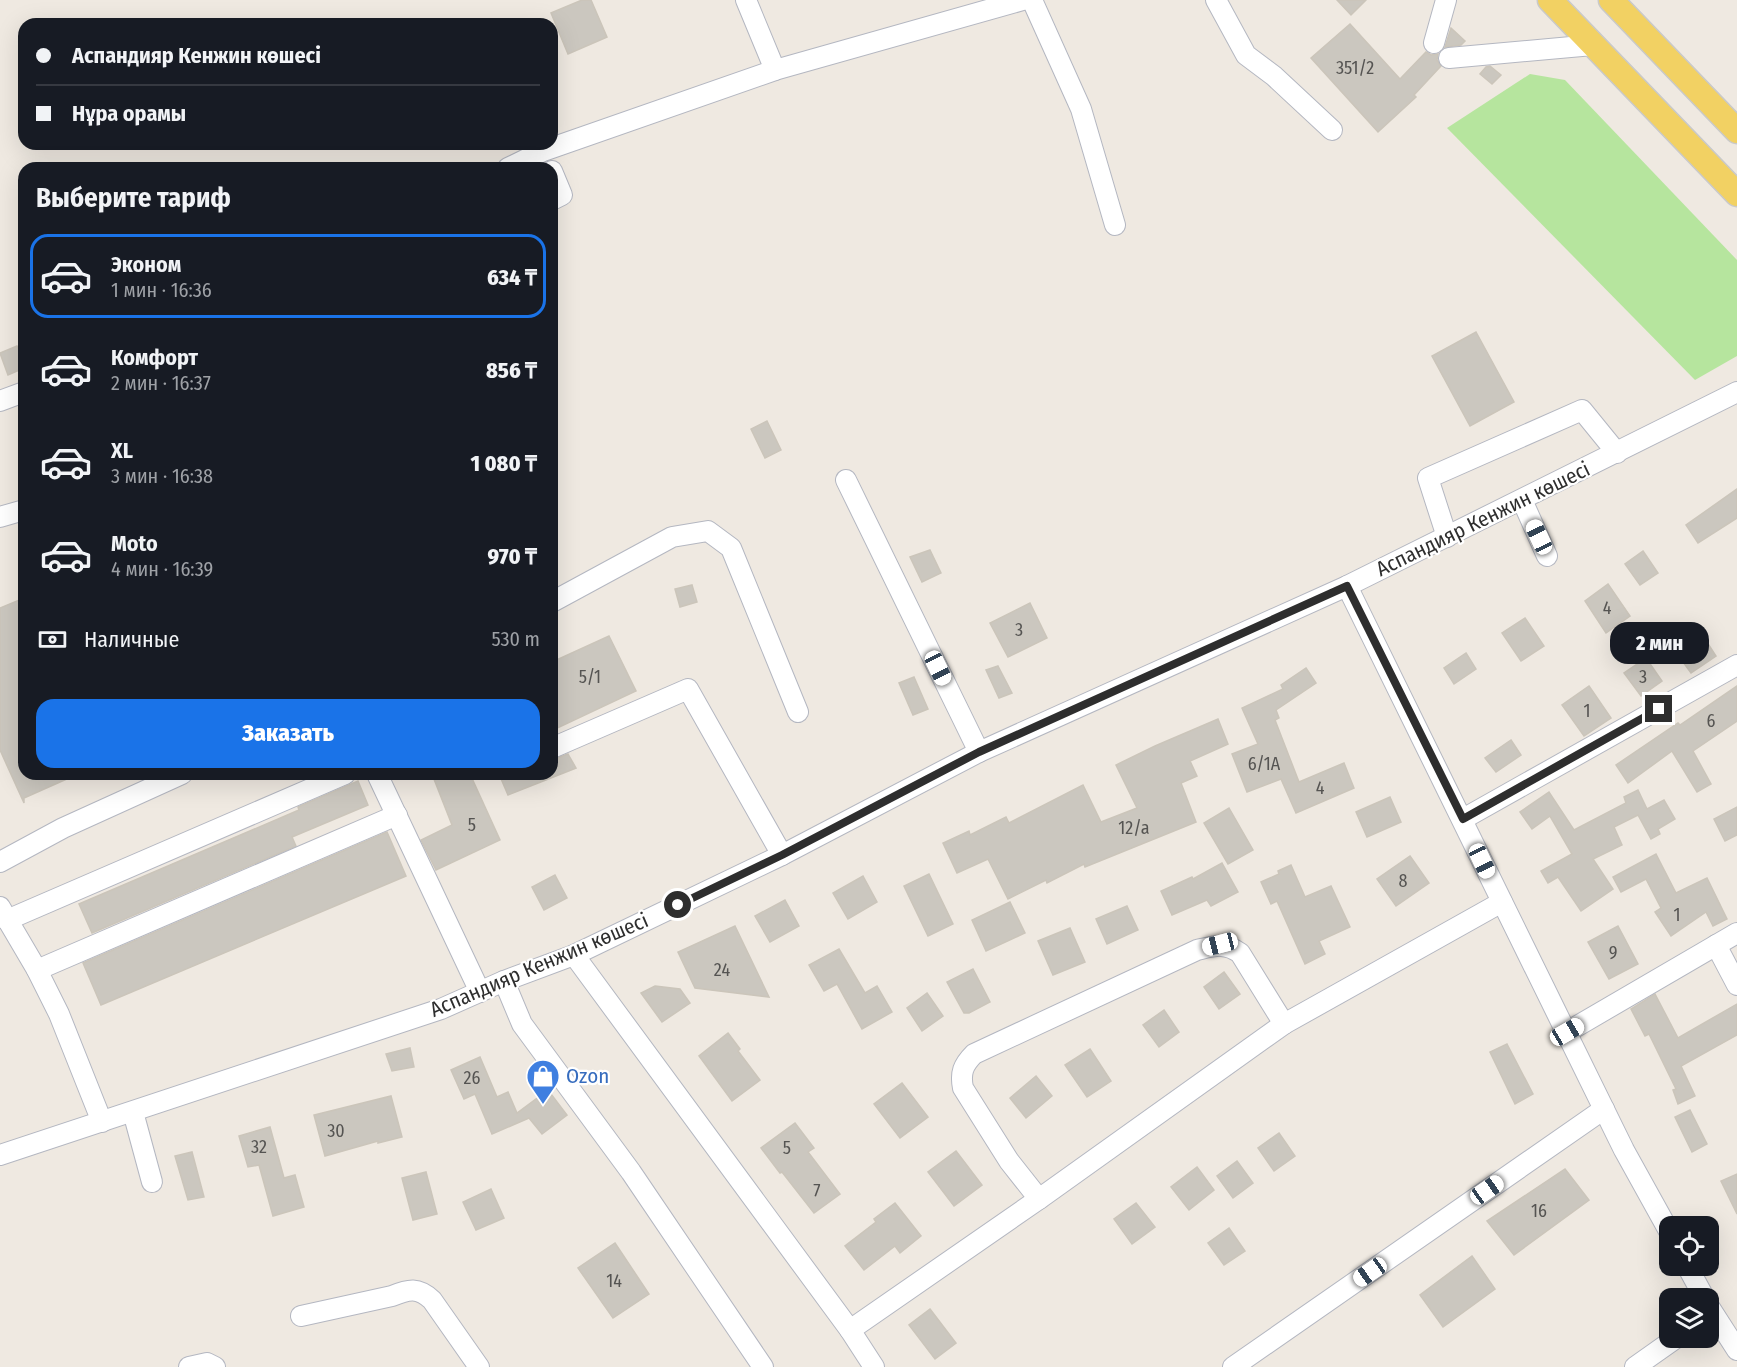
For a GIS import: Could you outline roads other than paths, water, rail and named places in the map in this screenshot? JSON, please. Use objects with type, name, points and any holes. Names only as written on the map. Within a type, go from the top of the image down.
[{"type":"main road","points":[[1550,0],[1737,194]]},
{"type":"main road","points":[[1611,0],[1737,131]]},
{"type":"street","points":[[746,0],[775,70]]},
{"type":"street","points":[[551,162],[775,70],[1023,0]]},
{"type":"street","points":[[1032,0],[1081,109],[1115,225]]},
{"type":"street","points":[[1216,0],[1246,55],[1274,76],[1332,130]]},
{"type":"street","points":[[1434,43],[1446,0]]},
{"type":"street","points":[[1449,58],[1593,45]]},
{"type":"street","points":[[558,185],[562,195],[558,197]]},
{"type":"street","name":"Аспандияр Кенжин көшесі","points":[[0,1155],[441,1009],[504,981],[574,955],[782,855],[979,752],[1347,586],[1737,392]]},
{"type":"street","points":[[0,401],[18,394]]},
{"type":"street","points":[[1447,537],[1428,478],[1582,410],[1617,453]]},
{"type":"street","points":[[846,480],[979,752]]},
{"type":"street","points":[[1522,500],[1548,556]]},
{"type":"street","points":[[0,517],[18,512]]},
{"type":"street","points":[[558,599],[672,537],[708,531],[731,548],[798,712]]},
{"type":"street","points":[[1347,586],[1604,1109],[1661,1216]]},
{"type":"street","points":[[1463,819],[1737,665]]},
{"type":"street","points":[[558,745],[688,689],[782,855]]},
{"type":"street","points":[[0,862],[63,828],[169,780]]},
{"type":"street","points":[[102,1122],[59,1014],[37,970],[4,914],[330,780]]},
{"type":"street","points":[[380,780],[480,992]]},
{"type":"street","points":[[37,970],[397,815]]},
{"type":"street","points":[[850,1330],[1039,1199],[1284,1024],[1502,902]]},
{"type":"street","points":[[1567,1032],[1737,933]]},
{"type":"street","points":[[1039,1199],[1010,1161],[963,1088],[962,1070],[974,1054],[1197,950],[1220,944],[1230,946],[1240,953],[1284,1024]]},
{"type":"street","points":[[1716,945],[1737,985]]},
{"type":"street","points":[[574,955],[850,1330],[874,1367]]},
{"type":"street","points":[[504,981],[522,1024],[631,1173],[763,1367]]},
{"type":"street","points":[[1233,1367],[1604,1109]]},
{"type":"street","points":[[133,1112],[152,1182]]},
{"type":"street","points":[[301,1316],[392,1296],[404,1291],[423,1292],[432,1300],[479,1367]]},
{"type":"street","points":[[1719,1323],[1737,1350]]},
{"type":"street","points":[[1635,1367],[1663,1348]]},
{"type":"street","points":[[189,1367],[207,1363],[215,1367]]},
{"type":"place","name":"Ozon","points":[[543,1105]]}]
